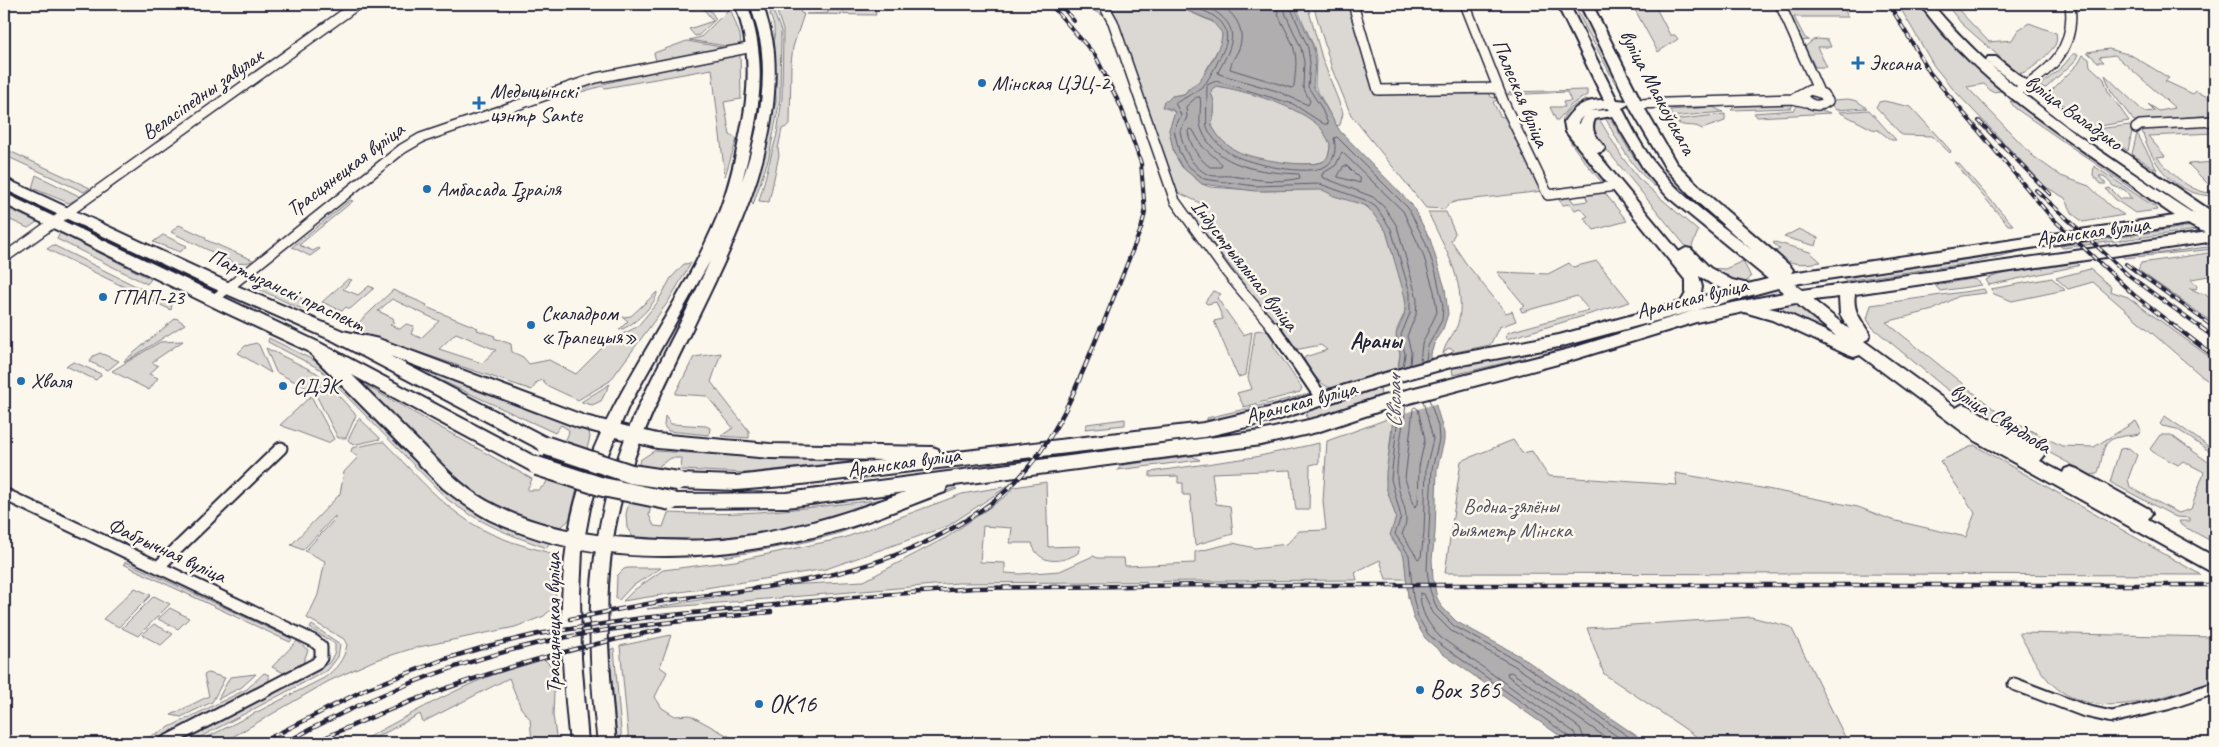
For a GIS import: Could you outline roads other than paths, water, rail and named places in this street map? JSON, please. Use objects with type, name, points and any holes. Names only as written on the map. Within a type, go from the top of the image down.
[{"type":"main road","name":"Трасцянецкая вуліца","points":[[607,743],[599,647],[600,573],[605,544],[614,498],[634,436],[708,262],[734,184],[752,114],[755,83],[753,46],[749,25],[741,4]]},
{"type":"main road","name":"Трасцянецкая вуліца","points":[[579,743],[571,653],[572,571],[576,541],[588,488],[609,429],[621,405],[708,262],[742,202],[763,132],[769,99],[768,45],[764,23],[757,4]]},
{"type":"main road","name":"вуліца Маякоўскага","points":[[1563,4],[1622,122],[1642,157],[1673,193],[1787,279]]},
{"type":"main road","name":"вуліца Маякоўскага","points":[[1586,4],[1664,156],[1682,178],[1787,279]]},
{"type":"main road","name":"вуліца Валадзько","points":[[1926,4],[1950,32],[2062,131],[2191,219],[2215,231]]},
{"type":"main road","name":"вуліца Валадзько","points":[[1937,4],[2019,91],[2213,218]]},
{"type":"main road","points":[[753,46],[768,45]]},
{"type":"main road","points":[[1636,104],[1584,107],[1577,111],[1571,122],[1573,132],[1693,279],[1695,286],[1694,296],[1687,306]]},
{"type":"main road","points":[[1622,122],[1613,116],[1590,115],[1585,126],[1587,134],[1697,267],[1721,283],[1748,290]]},
{"type":"main road","name":"Партызанскі праспект","points":[[4,183],[60,217],[213,300],[314,347],[537,466]]},
{"type":"main road","name":"Партызанскі праспект","points":[[4,198],[60,217],[340,338],[547,446]]},
{"type":"main road","name":"Аранская вуліца","points":[[547,446],[631,474],[678,481],[736,483],[996,456],[1204,430],[1277,413],[1451,360],[1559,341],[1787,279],[2191,219],[2213,218]]},
{"type":"main road","name":"Аранская вуліца","points":[[537,466],[580,481],[626,493],[671,501],[732,502],[787,500],[1261,438],[1317,425],[1383,403],[1569,355],[1696,316],[1728,309],[1806,295],[2215,236]]},
{"type":"main road","points":[[2035,243],[2049,260]]},
{"type":"main road","name":"вуліца Свярдлова","points":[[1787,279],[1893,373],[1994,444],[2215,566]]},
{"type":"main road","points":[[1848,290],[1845,306],[1848,315],[1862,335]]},
{"type":"main road","name":"вуліца Свярдлова","points":[[1806,295],[1862,335],[1902,368],[1989,428],[2215,554]]},
{"type":"main road","points":[[1728,309],[1763,311],[1776,315],[1842,344],[1893,373]]},
{"type":"main road","points":[[340,338],[373,343],[574,418],[634,436],[665,442],[770,451],[996,456]]},
{"type":"main road","points":[[314,347],[468,499],[510,520],[541,532],[576,541],[698,548],[752,542],[850,519],[969,476]]},
{"type":"street","name":"Веласіпедны завулак","points":[[4,258],[358,4]]},
{"type":"street","name":"Індустрыяльная вуліца","points":[[1103,4],[1112,22],[1175,201],[1227,273],[1271,324],[1322,399]]},
{"type":"street","points":[[1353,4],[1378,90],[1498,88]]},
{"type":"street","name":"Палеская вуліца","points":[[1465,4],[1498,88],[1548,195],[1616,186]]},
{"type":"street","points":[[1636,104],[1800,99],[1819,106],[1826,104],[1827,98],[1815,89],[1780,4]]},
{"type":"street","points":[[2019,91],[2057,62],[2065,51],[2071,34],[2072,14],[2070,4]]},
{"type":"street","name":"Трасцянецкая вуліца","points":[[213,300],[411,143],[436,132],[596,78],[753,46]]},
{"type":"street","points":[[1800,99],[1804,92],[1815,89]]},
{"type":"street","points":[[2136,128],[2140,125],[2215,121]]},
{"type":"street","points":[[158,567],[281,448]]},
{"type":"street","name":"Фабрычная вуліца","points":[[5,496],[314,641],[322,647],[321,658],[316,664],[164,743]]},
{"type":"street","points":[[2014,684],[2085,711],[2112,717],[2166,704],[2215,688]]},
{"type":"water","points":[[1172,4],[1293,4],[1313,46],[1315,63],[1313,86],[1340,131],[1412,205],[1430,239],[1445,288],[1448,314],[1431,354],[1434,399],[1444,433],[1444,441],[1437,469],[1435,533],[1432,559],[1433,579],[1437,598],[1442,607],[1457,622],[1520,656],[1647,743],[1570,743],[1443,654],[1425,638],[1414,619],[1408,597],[1404,556],[1390,535],[1396,517],[1386,487],[1386,472],[1400,354],[1396,334],[1404,316],[1406,301],[1386,231],[1367,206],[1334,196],[1323,190],[1255,191],[1202,184],[1182,167],[1174,153],[1169,130],[1175,112],[1172,109],[1162,107],[1164,101],[1167,101],[1172,96],[1184,94],[1196,84],[1210,65],[1222,38],[1222,33],[1212,21]],"holes":[[[1216,86],[1271,100],[1311,120],[1321,129],[1330,144],[1327,158],[1324,161],[1307,164],[1281,162],[1244,154],[1229,146],[1211,124],[1214,116],[1212,89]]]},
{"type":"railway","points":[[1050,4],[1095,55],[1121,107],[1141,163],[1145,213],[1141,229],[1101,329]]},
{"type":"railway","points":[[1060,4],[1074,21]]},
{"type":"railway","points":[[1889,4],[1930,73],[2051,217],[2134,295],[2178,329]]},
{"type":"railway","points":[[1979,121],[2050,194]]},
{"type":"railway","points":[[2036,190],[2127,274],[2202,329]]},
{"type":"railway","points":[[2126,264],[2215,328]]},
{"type":"railway","points":[[570,619],[658,602],[818,578],[889,558],[924,543],[958,525],[1002,494],[1030,466],[1066,409],[1101,327]]},
{"type":"railway","points":[[2176,327],[2215,357]]},
{"type":"railway","points":[[2200,327],[2215,338]]},
{"type":"railway","points":[[260,743],[366,689],[445,659],[488,646],[538,634],[642,618],[855,597],[974,588],[1211,585],[2215,585]]},
{"type":"railway","points":[[285,743],[320,724],[392,691],[429,676],[505,652],[606,630],[771,612]]},
{"type":"railway","points":[[314,743],[398,706],[440,690],[570,650],[660,630]]},
{"type":"place","name":"Эксана","points":[[1858,63]]},
{"type":"place","name":"Мінская ЦЭЦ-2","points":[[982,83]]},
{"type":"place","name":"Медыцынскі цэнтр Sante","points":[[479,103]]},
{"type":"place","name":"Амбасада Ізраіля","points":[[427,189]]},
{"type":"place","name":"ГПАП-23","points":[[103,297]]},
{"type":"place","name":"Скаладром «Трапецыя»","points":[[531,325]]},
{"type":"place","name":"Хваля","points":[[21,381]]},
{"type":"place","name":"СДЭК","points":[[283,386]]},
{"type":"place","name":"Box 365","points":[[1420,690]]},
{"type":"place","name":"OK16","points":[[759,704]]},
{"type":"district","name":"Араны","points":[[1376,341]]},
{"type":"water label","name":"Свіслач","points":[[1394,402]]},
{"type":"park label","name":"Водна-зялёны дыяметр Мінска","points":[[1511,518]]}]
